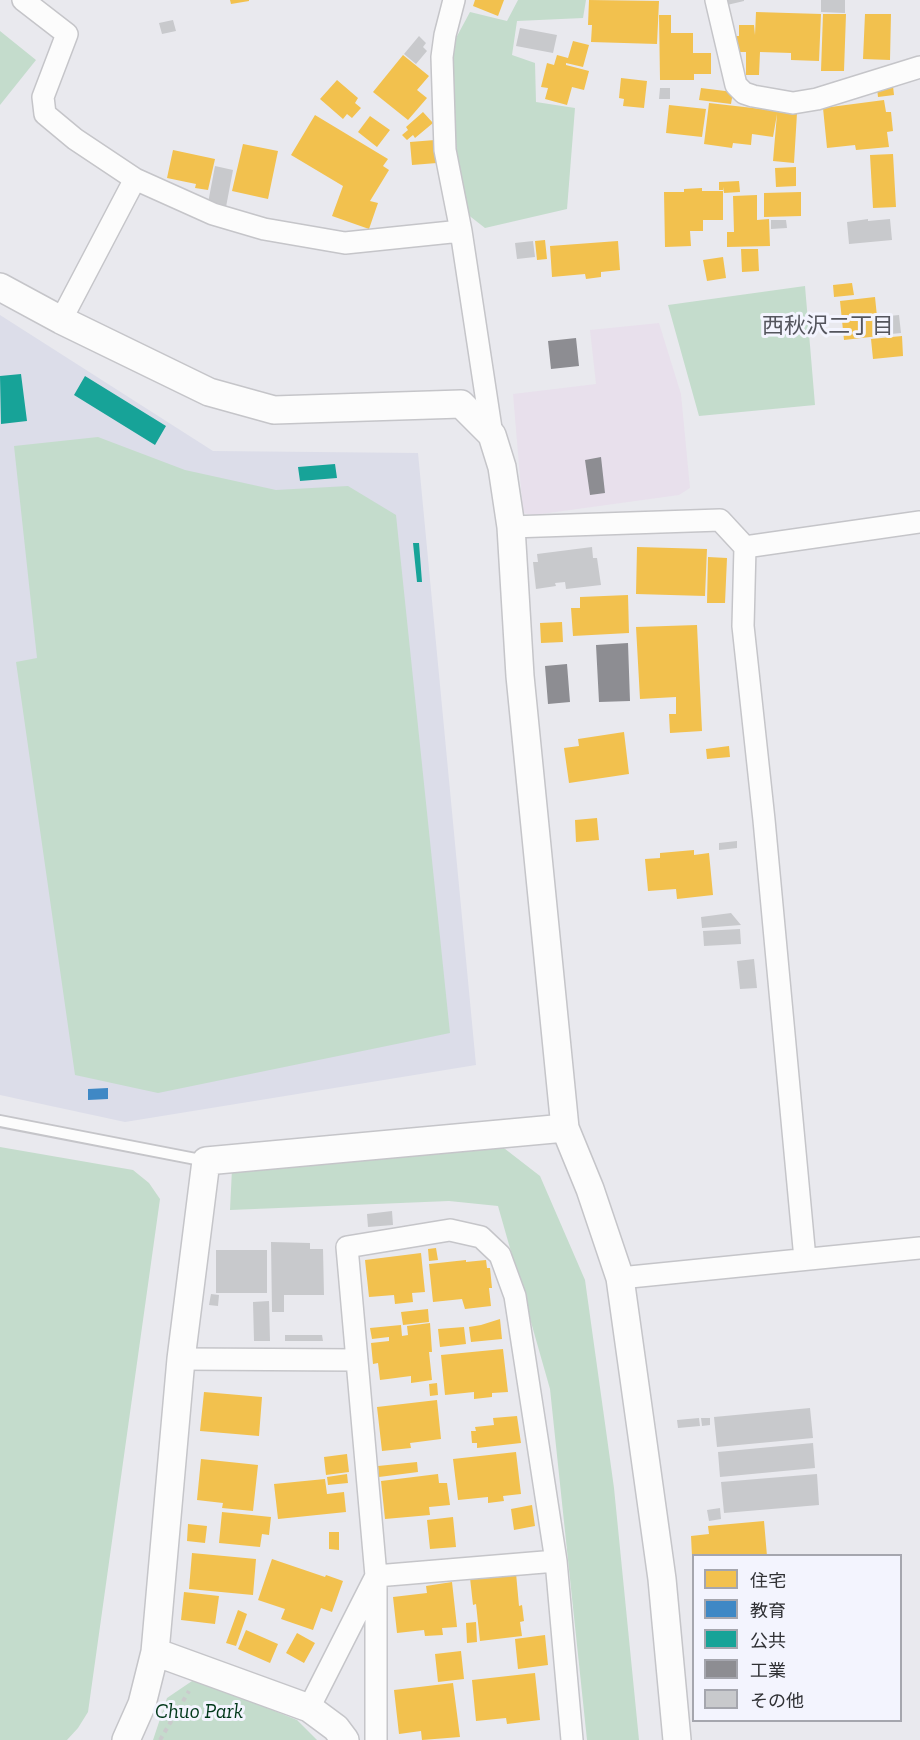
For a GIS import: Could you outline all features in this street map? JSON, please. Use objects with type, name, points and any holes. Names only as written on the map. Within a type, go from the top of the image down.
[{"type":"street","points":[[23,0],[67,34],[43,97],[45,114],[75,139],[135,179],[213,214],[264,229],[345,243],[461,231]]},
{"type":"street","points":[[454,0],[442,57],[445,150],[461,231],[492,435],[502,467],[511,527],[519,676],[565,1128],[590,1189],[620,1278],[662,1579],[677,1740]]},
{"type":"street","points":[[716,0],[736,85],[744,93],[753,96],[793,103],[817,99],[920,67]]},
{"type":"street","points":[[61,320],[135,179]]},
{"type":"street","points":[[0,286],[61,320],[208,392],[274,410],[461,404],[492,435]]},
{"type":"street","points":[[511,527],[720,520],[746,547],[743,626],[764,820],[805,1259]]},
{"type":"street","points":[[746,547],[920,522]]},
{"type":"street","points":[[126,1740],[142,1704],[155,1652],[181,1359],[206,1161],[565,1128]]},
{"type":"street","points":[[376,1740],[376,1576],[347,1247],[450,1230],[481,1238],[500,1255],[515,1296],[556,1561],[572,1740]]},
{"type":"street","points":[[620,1278],[920,1248]]},
{"type":"street","points":[[181,1359],[357,1360]]},
{"type":"street","points":[[376,1576],[556,1561]]},
{"type":"street","points":[[309,1707],[376,1576]]},
{"type":"street","points":[[155,1652],[309,1707],[336,1728],[345,1740]]},
{"type":"lane","points":[[0,1121],[206,1161]]},
{"type":"path","points":[[160,1740],[190,1689]]},
{"type":"shaded area","points":[[0,315],[213,451],[418,453],[476,1065],[125,1122],[0,1095]]},
{"type":"shaded area","points":[[659,323],[681,394],[690,488],[679,495],[534,515],[523,513],[513,394],[596,384],[590,330]]},
{"type":"green space","points":[[518,0],[586,0],[583,18],[517,21],[512,55],[535,63],[536,102],[575,108],[567,209],[485,228],[462,210],[450,73],[456,38],[470,12],[507,21]]},
{"type":"green space","points":[[0,31],[36,60],[0,105]]},
{"type":"green space","points":[[805,286],[815,405],[699,416],[668,305]]},
{"type":"green space","points":[[98,437],[185,470],[276,490],[348,486],[396,515],[450,1033],[158,1093],[75,1075],[16,662],[37,658],[14,446]]},
{"type":"green space","points":[[500,1145],[540,1176],[585,1280],[614,1488],[639,1740],[587,1740],[550,1389],[498,1206],[449,1201],[230,1210],[232,1169]]},
{"type":"green space","points":[[0,1147],[133,1170],[149,1183],[160,1199],[88,1712],[67,1740],[0,1740]]},
{"type":"green space","name":"Chuo Park","points":[[195,1679],[297,1720],[317,1740],[153,1740],[167,1698]]},
{"type":"building: 住宅","points":[[230,0],[249,0],[249,1],[231,4]]},
{"type":"building: 住宅","points":[[475,0],[504,0],[498,16],[473,6]]},
{"type":"building: 住宅","points":[[589,0],[659,1],[657,44],[591,42],[592,25],[588,25]]},
{"type":"building: 住宅","points":[[756,12],[821,14],[819,61],[791,60],[791,53],[760,52],[759,75],[746,75],[746,52],[734,52],[734,36],[739,36],[739,25],[754,25],[755,35]]},
{"type":"building: 住宅","points":[[823,14],[846,14],[844,71],[821,71]]},
{"type":"building: 住宅","points":[[865,14],[891,14],[890,60],[863,59]]},
{"type":"building: 住宅","points":[[659,15],[671,15],[671,33],[693,33],[693,53],[711,53],[711,74],[694,74],[694,80],[660,80]]},
{"type":"building: 住宅","points":[[573,41],[589,45],[583,67],[566,63],[566,65],[589,71],[584,90],[572,87],[567,105],[545,99],[548,88],[541,87],[547,63],[554,65],[557,55],[568,58]]},
{"type":"building: 住宅","points":[[403,55],[429,76],[417,90],[427,98],[408,120],[373,92]]},
{"type":"building: 住宅","points":[[621,78],[647,81],[644,108],[623,106],[624,99],[619,98]]},
{"type":"building: 住宅","points":[[337,80],[358,98],[355,103],[361,108],[352,118],[347,114],[343,119],[320,99]]},
{"type":"building: 住宅","points":[[893,86],[894,95],[878,97],[877,88]]},
{"type":"building: 住宅","points":[[701,88],[733,92],[731,104],[699,100]]},
{"type":"building: 住宅","points":[[884,100],[886,112],[891,112],[893,131],[887,132],[889,147],[856,150],[855,145],[827,148],[823,108]]},
{"type":"building: 住宅","points":[[709,103],[797,113],[794,163],[773,161],[777,114],[773,137],[752,134],[751,145],[733,143],[732,148],[704,144]]},
{"type":"building: 住宅","points":[[669,105],[706,109],[702,137],[666,133]]},
{"type":"building: 住宅","points":[[423,112],[433,123],[415,138],[413,135],[407,140],[402,135],[408,130],[406,127]]},
{"type":"building: 住宅","points":[[315,115],[388,159],[383,166],[389,170],[370,201],[378,203],[369,229],[332,216],[343,186],[291,155]]},
{"type":"building: 住宅","points":[[370,116],[390,130],[377,147],[358,132]]},
{"type":"building: 住宅","points":[[435,140],[437,163],[412,165],[410,142]]},
{"type":"building: 住宅","points":[[243,144],[278,151],[268,199],[232,191]]},
{"type":"building: 住宅","points":[[173,150],[215,159],[208,190],[195,188],[196,184],[167,178]]},
{"type":"building: 住宅","points":[[893,154],[896,207],[873,208],[870,155]]},
{"type":"building: 住宅","points":[[796,167],[796,186],[776,187],[775,168]]},
{"type":"building: 住宅","points":[[739,181],[740,192],[724,193],[723,187],[723,190],[719,190],[719,182]]},
{"type":"building: 住宅","points":[[702,188],[702,191],[723,191],[723,220],[703,220],[703,231],[690,231],[691,246],[665,247],[664,192],[684,192],[684,189]]},
{"type":"building: 住宅","points":[[801,192],[801,216],[764,217],[764,193]]},
{"type":"building: 住宅","points":[[757,195],[757,220],[769,219],[770,246],[727,247],[727,232],[734,232],[733,196]]},
{"type":"building: 住宅","points":[[545,240],[547,259],[537,260],[535,241]]},
{"type":"building: 住宅","points":[[618,241],[620,270],[601,272],[601,277],[586,279],[585,274],[552,277],[550,246]]},
{"type":"building: 住宅","points":[[741,249],[758,249],[759,271],[742,272]]},
{"type":"building: 住宅","points":[[723,257],[726,278],[707,281],[703,260]]},
{"type":"building: 住宅","points":[[852,283],[854,295],[834,297],[833,285]]},
{"type":"building: 住宅","points":[[875,297],[879,336],[844,340],[840,301]]},
{"type":"building: 住宅","points":[[902,336],[903,356],[873,359],[871,339]]},
{"type":"building: 住宅","points":[[637,547],[707,549],[705,596],[636,594]]},
{"type":"building: 住宅","points":[[708,557],[727,558],[725,603],[707,603]]},
{"type":"building: 住宅","points":[[628,595],[629,633],[573,636],[571,608],[580,608],[580,597]]},
{"type":"building: 住宅","points":[[562,622],[563,642],[541,643],[540,623]]},
{"type":"building: 住宅","points":[[697,625],[702,731],[670,733],[669,714],[676,714],[676,697],[640,699],[636,627]]},
{"type":"building: 住宅","points":[[624,732],[629,774],[569,783],[564,748],[579,746],[578,739]]},
{"type":"building: 住宅","points":[[729,746],[730,757],[707,759],[706,749]]},
{"type":"building: 住宅","points":[[597,818],[599,840],[576,842],[575,820]]},
{"type":"building: 住宅","points":[[694,850],[694,855],[709,853],[713,895],[677,899],[676,889],[648,891],[645,859],[660,858],[660,853]]},
{"type":"building: 住宅","points":[[436,1248],[438,1260],[429,1261],[428,1249]]},
{"type":"building: 住宅","points":[[421,1253],[425,1292],[412,1293],[413,1302],[395,1304],[394,1295],[369,1297],[365,1260]]},
{"type":"building: 住宅","points":[[466,1260],[466,1262],[486,1260],[487,1268],[490,1268],[491,1306],[465,1309],[462,1299],[433,1302],[429,1264]]},
{"type":"building: 住宅","points":[[428,1309],[429,1322],[403,1325],[401,1312]]},
{"type":"building: 住宅","points":[[500,1319],[502,1339],[471,1342],[469,1327]]},
{"type":"building: 住宅","points":[[430,1323],[432,1352],[429,1352],[432,1380],[411,1383],[411,1376],[380,1380],[378,1363],[373,1364],[371,1343],[389,1341],[389,1337],[372,1339],[370,1328],[401,1325],[402,1336],[408,1335],[407,1326]]},
{"type":"building: 住宅","points":[[464,1327],[466,1344],[440,1347],[438,1329]]},
{"type":"building: 住宅","points":[[503,1349],[508,1392],[492,1393],[492,1397],[474,1399],[474,1392],[445,1395],[441,1355]]},
{"type":"building: 住宅","points":[[437,1383],[438,1395],[430,1396],[429,1384]]},
{"type":"building: 住宅","points":[[204,1392],[262,1397],[259,1436],[200,1431]]},
{"type":"building: 住宅","points":[[437,1400],[441,1439],[410,1443],[411,1448],[382,1451],[377,1407]]},
{"type":"building: 住宅","points":[[517,1416],[521,1443],[477,1448],[477,1443],[472,1443],[471,1431],[476,1431],[475,1427],[494,1425],[493,1418]]},
{"type":"building: 住宅","points":[[516,1452],[521,1494],[503,1496],[504,1501],[488,1503],[488,1497],[458,1500],[453,1459]]},
{"type":"building: 住宅","points":[[347,1454],[349,1472],[326,1475],[324,1457]]},
{"type":"building: 住宅","points":[[201,1459],[258,1465],[253,1511],[222,1508],[223,1503],[197,1500]]},
{"type":"building: 住宅","points":[[417,1462],[418,1472],[379,1477],[378,1466]]},
{"type":"building: 住宅","points":[[347,1474],[348,1483],[328,1485],[327,1477]]},
{"type":"building: 住宅","points":[[438,1474],[439,1483],[447,1483],[450,1505],[429,1507],[430,1515],[385,1519],[381,1481]]},
{"type":"building: 住宅","points":[[325,1479],[327,1494],[344,1492],[346,1512],[278,1519],[274,1484]]},
{"type":"building: 住宅","points":[[532,1505],[535,1526],[514,1530],[511,1509]]},
{"type":"building: 住宅","points":[[222,1512],[271,1517],[269,1535],[262,1534],[260,1547],[219,1543]]},
{"type":"building: 住宅","points":[[453,1517],[456,1547],[430,1549],[427,1520]]},
{"type":"building: 住宅","points":[[764,1521],[767,1554],[692,1554],[692,1556],[691,1536],[709,1534],[708,1526]]},
{"type":"building: 住宅","points":[[188,1524],[207,1526],[205,1543],[187,1541]]},
{"type":"building: 住宅","points":[[329,1532],[339,1532],[339,1550],[329,1549]]},
{"type":"building: 住宅","points":[[192,1553],[256,1559],[253,1595],[189,1589]]},
{"type":"building: 住宅","points":[[272,1559],[343,1581],[332,1612],[321,1608],[313,1630],[281,1619],[285,1609],[258,1600]]},
{"type":"building: 住宅","points":[[516,1573],[519,1606],[522,1605],[524,1621],[520,1622],[522,1636],[480,1641],[476,1604],[473,1605],[470,1578]]},
{"type":"building: 住宅","points":[[452,1582],[457,1627],[442,1628],[443,1635],[425,1636],[424,1630],[397,1633],[393,1597],[427,1593],[426,1586]]},
{"type":"building: 住宅","points":[[184,1592],[219,1596],[215,1624],[181,1620]]},
{"type":"building: 住宅","points":[[238,1610],[247,1614],[236,1646],[226,1643]]},
{"type":"building: 住宅","points":[[476,1622],[477,1642],[467,1643],[466,1623]]},
{"type":"building: 住宅","points":[[246,1630],[278,1644],[270,1663],[238,1649]]},
{"type":"building: 住宅","points":[[297,1633],[315,1643],[304,1663],[286,1653]]},
{"type":"building: 住宅","points":[[545,1635],[548,1665],[518,1669],[515,1639]]},
{"type":"building: 住宅","points":[[461,1651],[464,1679],[438,1682],[435,1654]]},
{"type":"building: 住宅","points":[[535,1673],[540,1720],[507,1724],[506,1718],[476,1721],[472,1680]]},
{"type":"building: 住宅","points":[[453,1683],[460,1737],[422,1740],[421,1731],[399,1734],[394,1690]]},
{"type":"building: 教育","points":[[108,1088],[108,1099],[88,1100],[88,1089]]},
{"type":"building: 公共","points":[[21,374],[27,421],[1,424],[0,376]]},
{"type":"building: 公共","points":[[85,376],[166,426],[155,445],[74,395]]},
{"type":"building: 公共","points":[[335,464],[337,478],[300,481],[298,467]]},
{"type":"building: 公共","points":[[413,543],[419,543],[422,582],[417,582]]},
{"type":"building: 工業","points":[[576,338],[579,366],[551,369],[548,341]]},
{"type":"building: 工業","points":[[601,457],[605,493],[590,495],[585,460]]},
{"type":"building: 工業","points":[[628,643],[630,701],[599,702],[596,645]]},
{"type":"building: 工業","points":[[567,664],[570,702],[548,704],[545,666]]},
{"type":"building: その他","points":[[725,0],[744,0],[744,1],[727,5]]},
{"type":"building: その他","points":[[821,0],[845,0],[845,13],[821,12]]},
{"type":"building: その他","points":[[173,20],[176,31],[162,34],[159,23]]},
{"type":"building: その他","points":[[520,28],[557,35],[553,53],[516,46]]},
{"type":"building: その他","points":[[419,36],[426,43],[423,47],[427,51],[416,64],[404,54]]},
{"type":"building: その他","points":[[660,88],[670,88],[670,99],[659,99]]},
{"type":"building: その他","points":[[215,166],[233,170],[226,207],[208,203]]},
{"type":"building: その他","points":[[868,219],[868,221],[890,219],[892,240],[849,244],[847,222]]},
{"type":"building: その他","points":[[771,220],[786,220],[787,228],[771,229]]},
{"type":"building: その他","points":[[533,241],[535,257],[517,259],[515,243]]},
{"type":"building: その他","points":[[899,315],[901,333],[881,335],[879,317]]},
{"type":"building: その他","points":[[592,547],[593,558],[597,558],[601,585],[566,589],[565,582],[536,589],[533,562],[538,562],[537,554]]},
{"type":"building: その他","points":[[737,841],[737,848],[719,850],[719,843]]},
{"type":"building: その他","points":[[731,913],[741,925],[702,928],[701,917]]},
{"type":"building: その他","points":[[740,929],[741,944],[704,946],[703,931]]},
{"type":"building: その他","points":[[754,959],[757,988],[740,989],[737,961]]},
{"type":"building: その他","points":[[392,1211],[393,1225],[368,1227],[367,1214]]},
{"type":"building: その他","points":[[271,1242],[310,1243],[310,1249],[323,1249],[324,1295],[284,1295],[284,1312],[272,1312]]},
{"type":"building: その他","points":[[216,1250],[267,1250],[267,1293],[216,1293]]},
{"type":"building: その他","points":[[211,1294],[219,1295],[218,1306],[209,1305]]},
{"type":"building: その他","points":[[269,1301],[270,1341],[254,1341],[253,1302]]},
{"type":"building: その他","points":[[285,1335],[322,1335],[323,1341],[285,1341]]},
{"type":"building: その他","points":[[810,1408],[813,1438],[717,1447],[714,1417]]},
{"type":"building: その他","points":[[699,1418],[700,1426],[678,1428],[677,1420]]},
{"type":"building: その他","points":[[701,1418],[710,1418],[710,1425],[702,1426]]},
{"type":"building: その他","points":[[813,1443],[815,1468],[720,1477],[718,1452]]},
{"type":"building: その他","points":[[817,1474],[819,1505],[724,1513],[721,1482]]},
{"type":"building: その他","points":[[720,1508],[721,1519],[709,1521],[707,1510]]},
{"type":"district","name":"西秋沢二丁目","points":[[828,327]]}]
